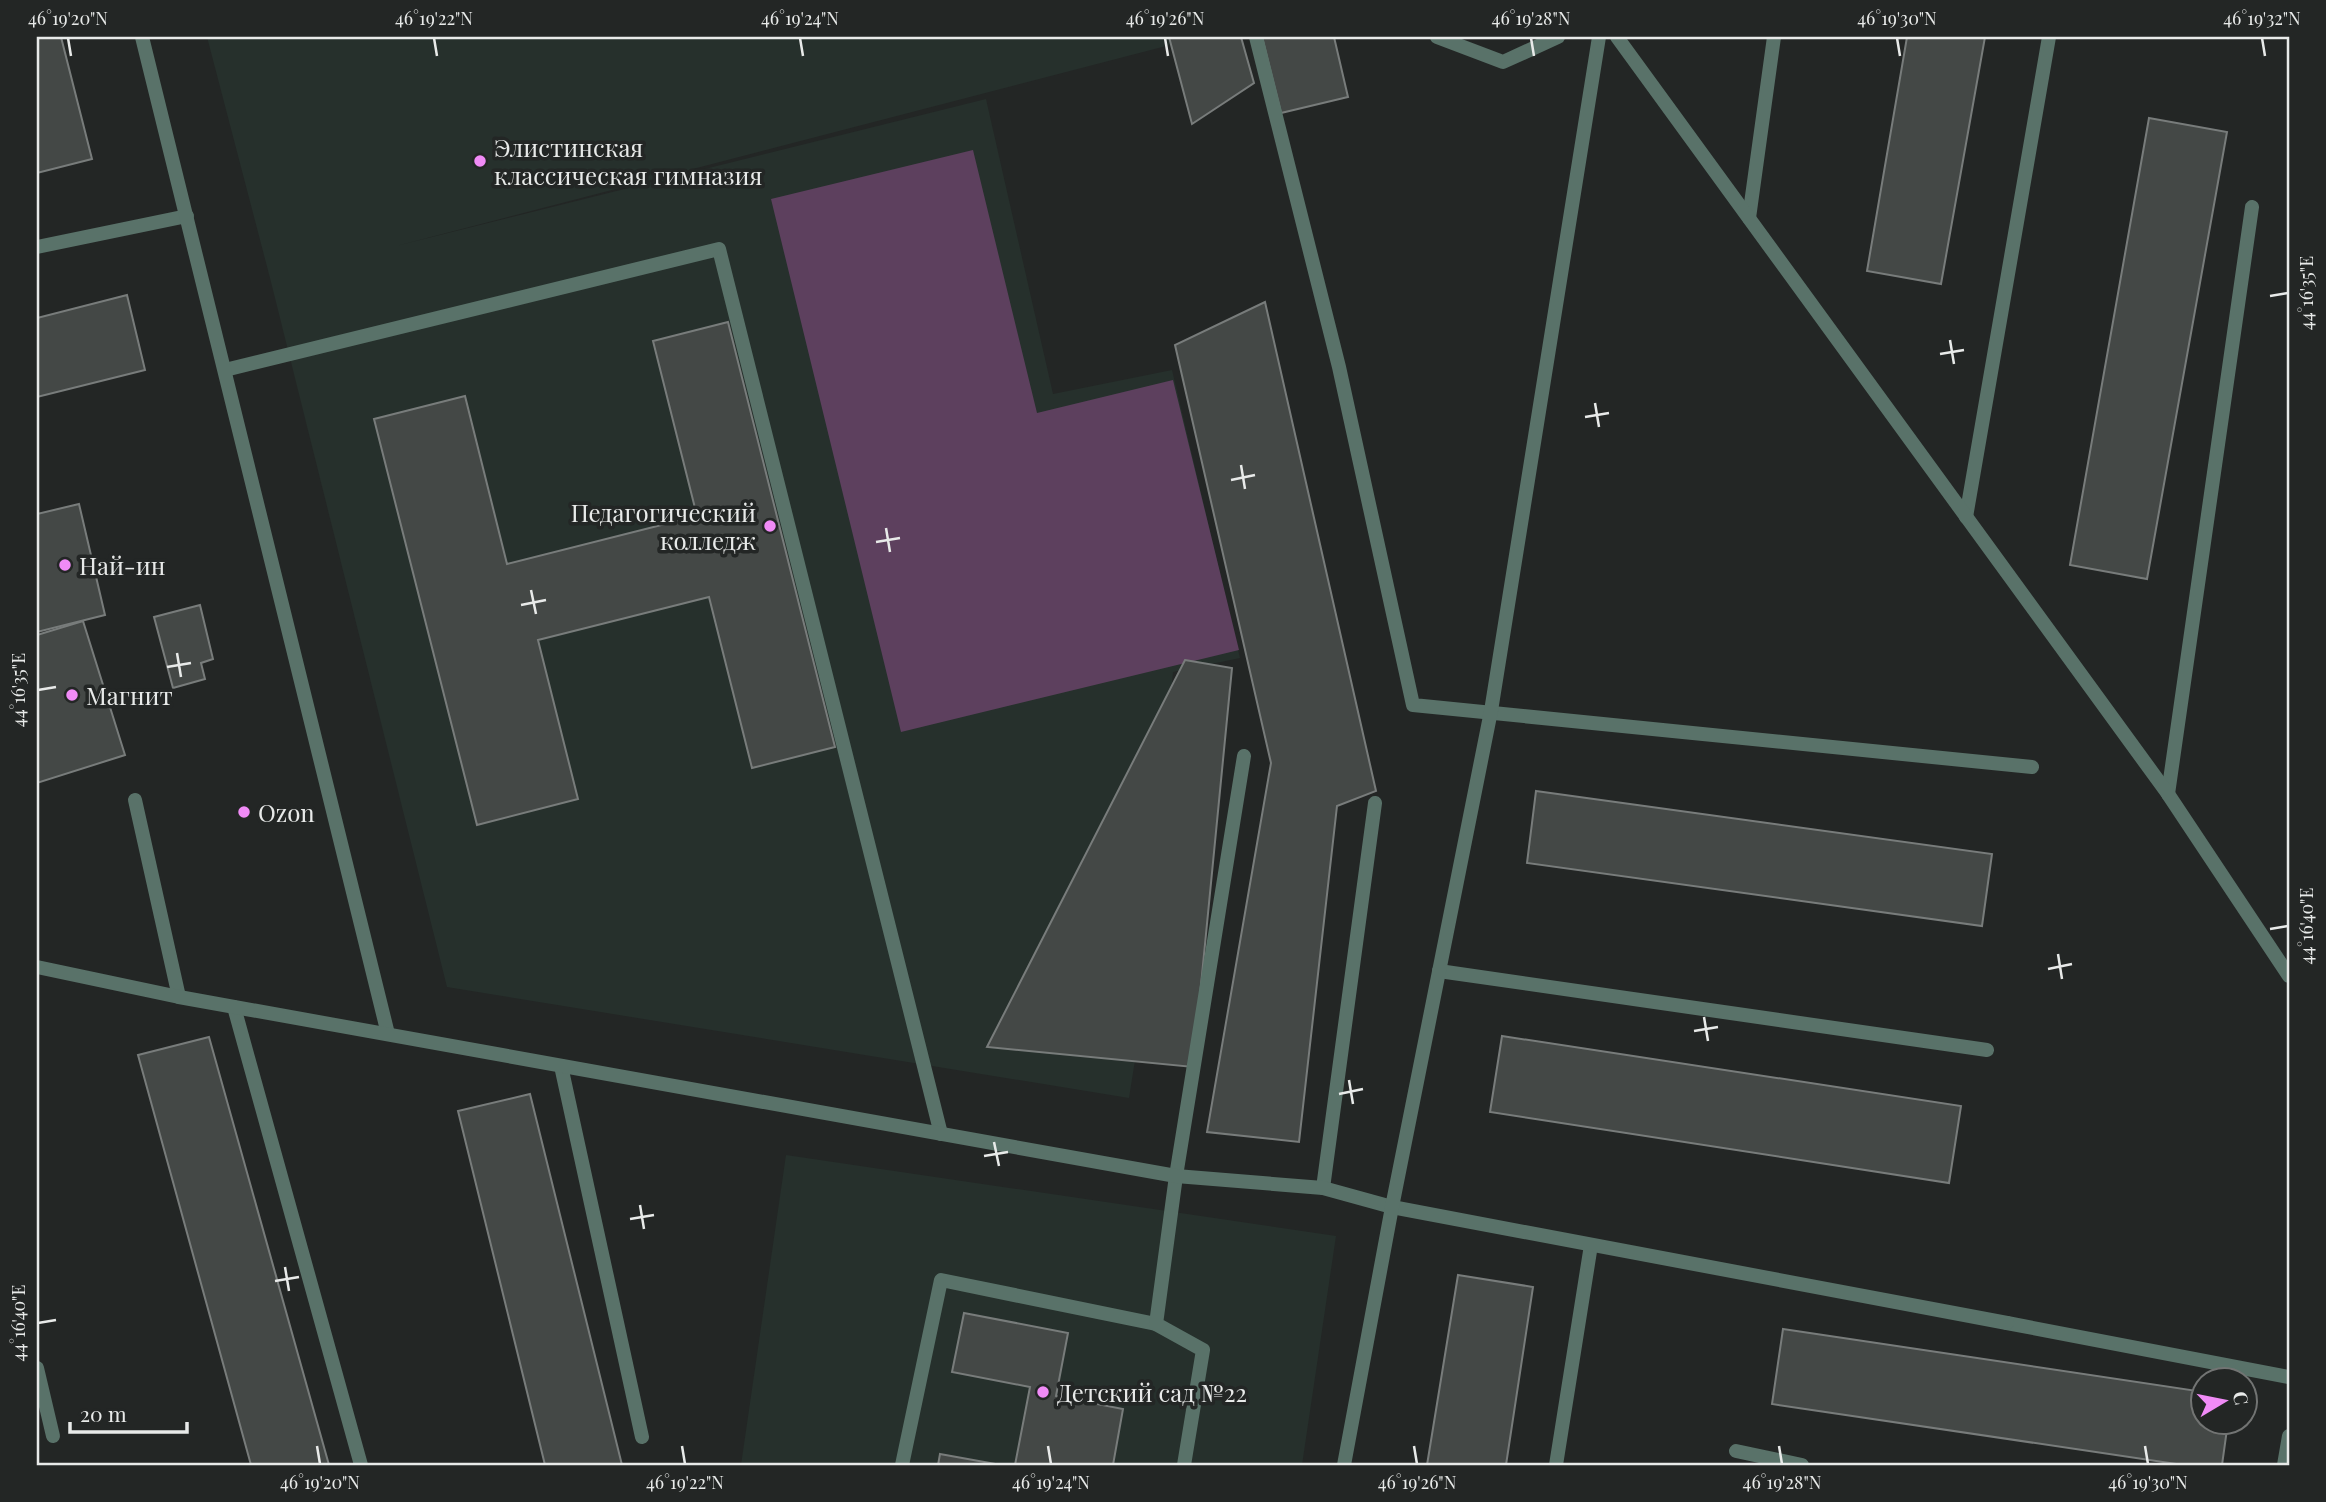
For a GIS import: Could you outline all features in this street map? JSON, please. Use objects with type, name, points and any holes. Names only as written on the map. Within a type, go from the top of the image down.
[{"type":"street","points":[[142,37],[388,1034]]},
{"type":"street","points":[[1256,37],[1339,366],[1413,705],[2032,767]]},
{"type":"street","points":[[1437,37],[1503,62],[1558,37]]},
{"type":"street","points":[[1345,1465],[1392,1207],[1491,711],[1599,37]]},
{"type":"street","points":[[1617,37],[2168,794],[2289,976]]},
{"type":"street","points":[[1749,218],[1774,37]]},
{"type":"street","points":[[1966,517],[2049,37]]},
{"type":"street","points":[[2168,794],[2252,207]]},
{"type":"street","points":[[37,247],[187,216]]},
{"type":"street","points":[[225,370],[719,249],[941,1134]]},
{"type":"street","points":[[1156,1324],[1176,1176],[1244,756]]},
{"type":"street","points":[[135,800],[179,997]]},
{"type":"street","points":[[1323,1188],[1375,803]]},
{"type":"street","points":[[37,967],[179,997],[1176,1176],[1323,1188],[1392,1207],[2289,1377]]},
{"type":"street","points":[[1439,971],[1987,1050]]},
{"type":"street","points":[[234,1007],[360,1465]]},
{"type":"street","points":[[561,1066],[642,1437]]},
{"type":"street","points":[[1556,1465],[1591,1245]]},
{"type":"street","points":[[902,1465],[941,1280],[1156,1324],[1203,1350],[1184,1465]]},
{"type":"street","points":[[37,1368],[53,1436]]},
{"type":"street","points":[[2284,1465],[2289,1436]]},
{"type":"street","points":[[1736,1451],[1802,1465]]},
{"type":"shaded area","name":"Педагогический колледж","points":[[207,37],[1169,37],[1170,45],[396,246],[986,99],[1053,394],[1172,370],[1240,658],[1173,672],[1143,1010],[1129,1098],[447,987]]},
{"type":"shaded area","points":[[973,150],[1037,413],[1173,380],[1239,650],[901,732],[771,199]]},
{"type":"shaded area","points":[[786,1155],[1336,1236],[1302,1465],[741,1465]]},
{"type":"building","points":[[37,37],[61,37],[92,159],[37,173]]},
{"type":"building","points":[[1169,37],[1241,37],[1254,83],[1192,124]]},
{"type":"building","points":[[1262,37],[1334,37],[1348,97],[1281,113]]},
{"type":"building","points":[[1907,37],[1985,37],[1941,284],[1867,271]]},
{"type":"building","points":[[2149,118],[2227,132],[2147,579],[2070,565]]},
{"type":"building","points":[[127,295],[145,370],[37,397],[37,318]]},
{"type":"building","points":[[1265,302],[1376,791],[1337,806],[1299,1142],[1207,1132],[1271,763],[1175,345]]},
{"type":"building","points":[[728,322],[835,747],[752,768],[709,597],[538,640],[578,799],[477,825],[374,419],[465,396],[507,564],[697,516],[653,341]]},
{"type":"building","name":"Най-ин","points":[[79,504],[105,615],[37,632],[37,514]]},
{"type":"building","points":[[200,605],[213,659],[201,663],[205,679],[173,688],[154,617]]},
{"type":"building","name":"Магнит","points":[[83,621],[125,755],[37,783],[37,635]]},
{"type":"building","points":[[1185,660],[1232,668],[1193,1067],[987,1047]]},
{"type":"building","points":[[1536,791],[1992,854],[1982,926],[1527,863]]},
{"type":"building","points":[[1502,1036],[1961,1106],[1949,1183],[1490,1112]]},
{"type":"building","points":[[209,1037],[329,1465],[251,1465],[138,1055]]},
{"type":"building","points":[[530,1094],[622,1465],[545,1465],[458,1111]]},
{"type":"building","points":[[1458,1275],[1533,1287],[1506,1465],[1427,1465]]},
{"type":"building","name":"Детский сад №22","points":[[964,1313],[1068,1333],[1056,1396],[1123,1409],[1113,1465],[1015,1465],[1030,1387],[952,1372]]},
{"type":"building","points":[[1783,1329],[2190,1390],[2190,1436],[2226,1436],[2222,1465],[2183,1465],[1772,1404]]},
{"type":"building","points":[[940,1454],[1001,1465],[938,1465]]},
{"type":"place","name":"Элистинская классическая гимназия","points":[[480,161]]},
{"type":"place","name":"Педагогический колледж","points":[[770,526]]},
{"type":"place","name":"Най-ин","points":[[65,565]]},
{"type":"place","name":"Магнит","points":[[72,695]]},
{"type":"place","name":"Ozon","points":[[244,812]]},
{"type":"place","name":"Детский сад №22","points":[[1043,1392]]}]
